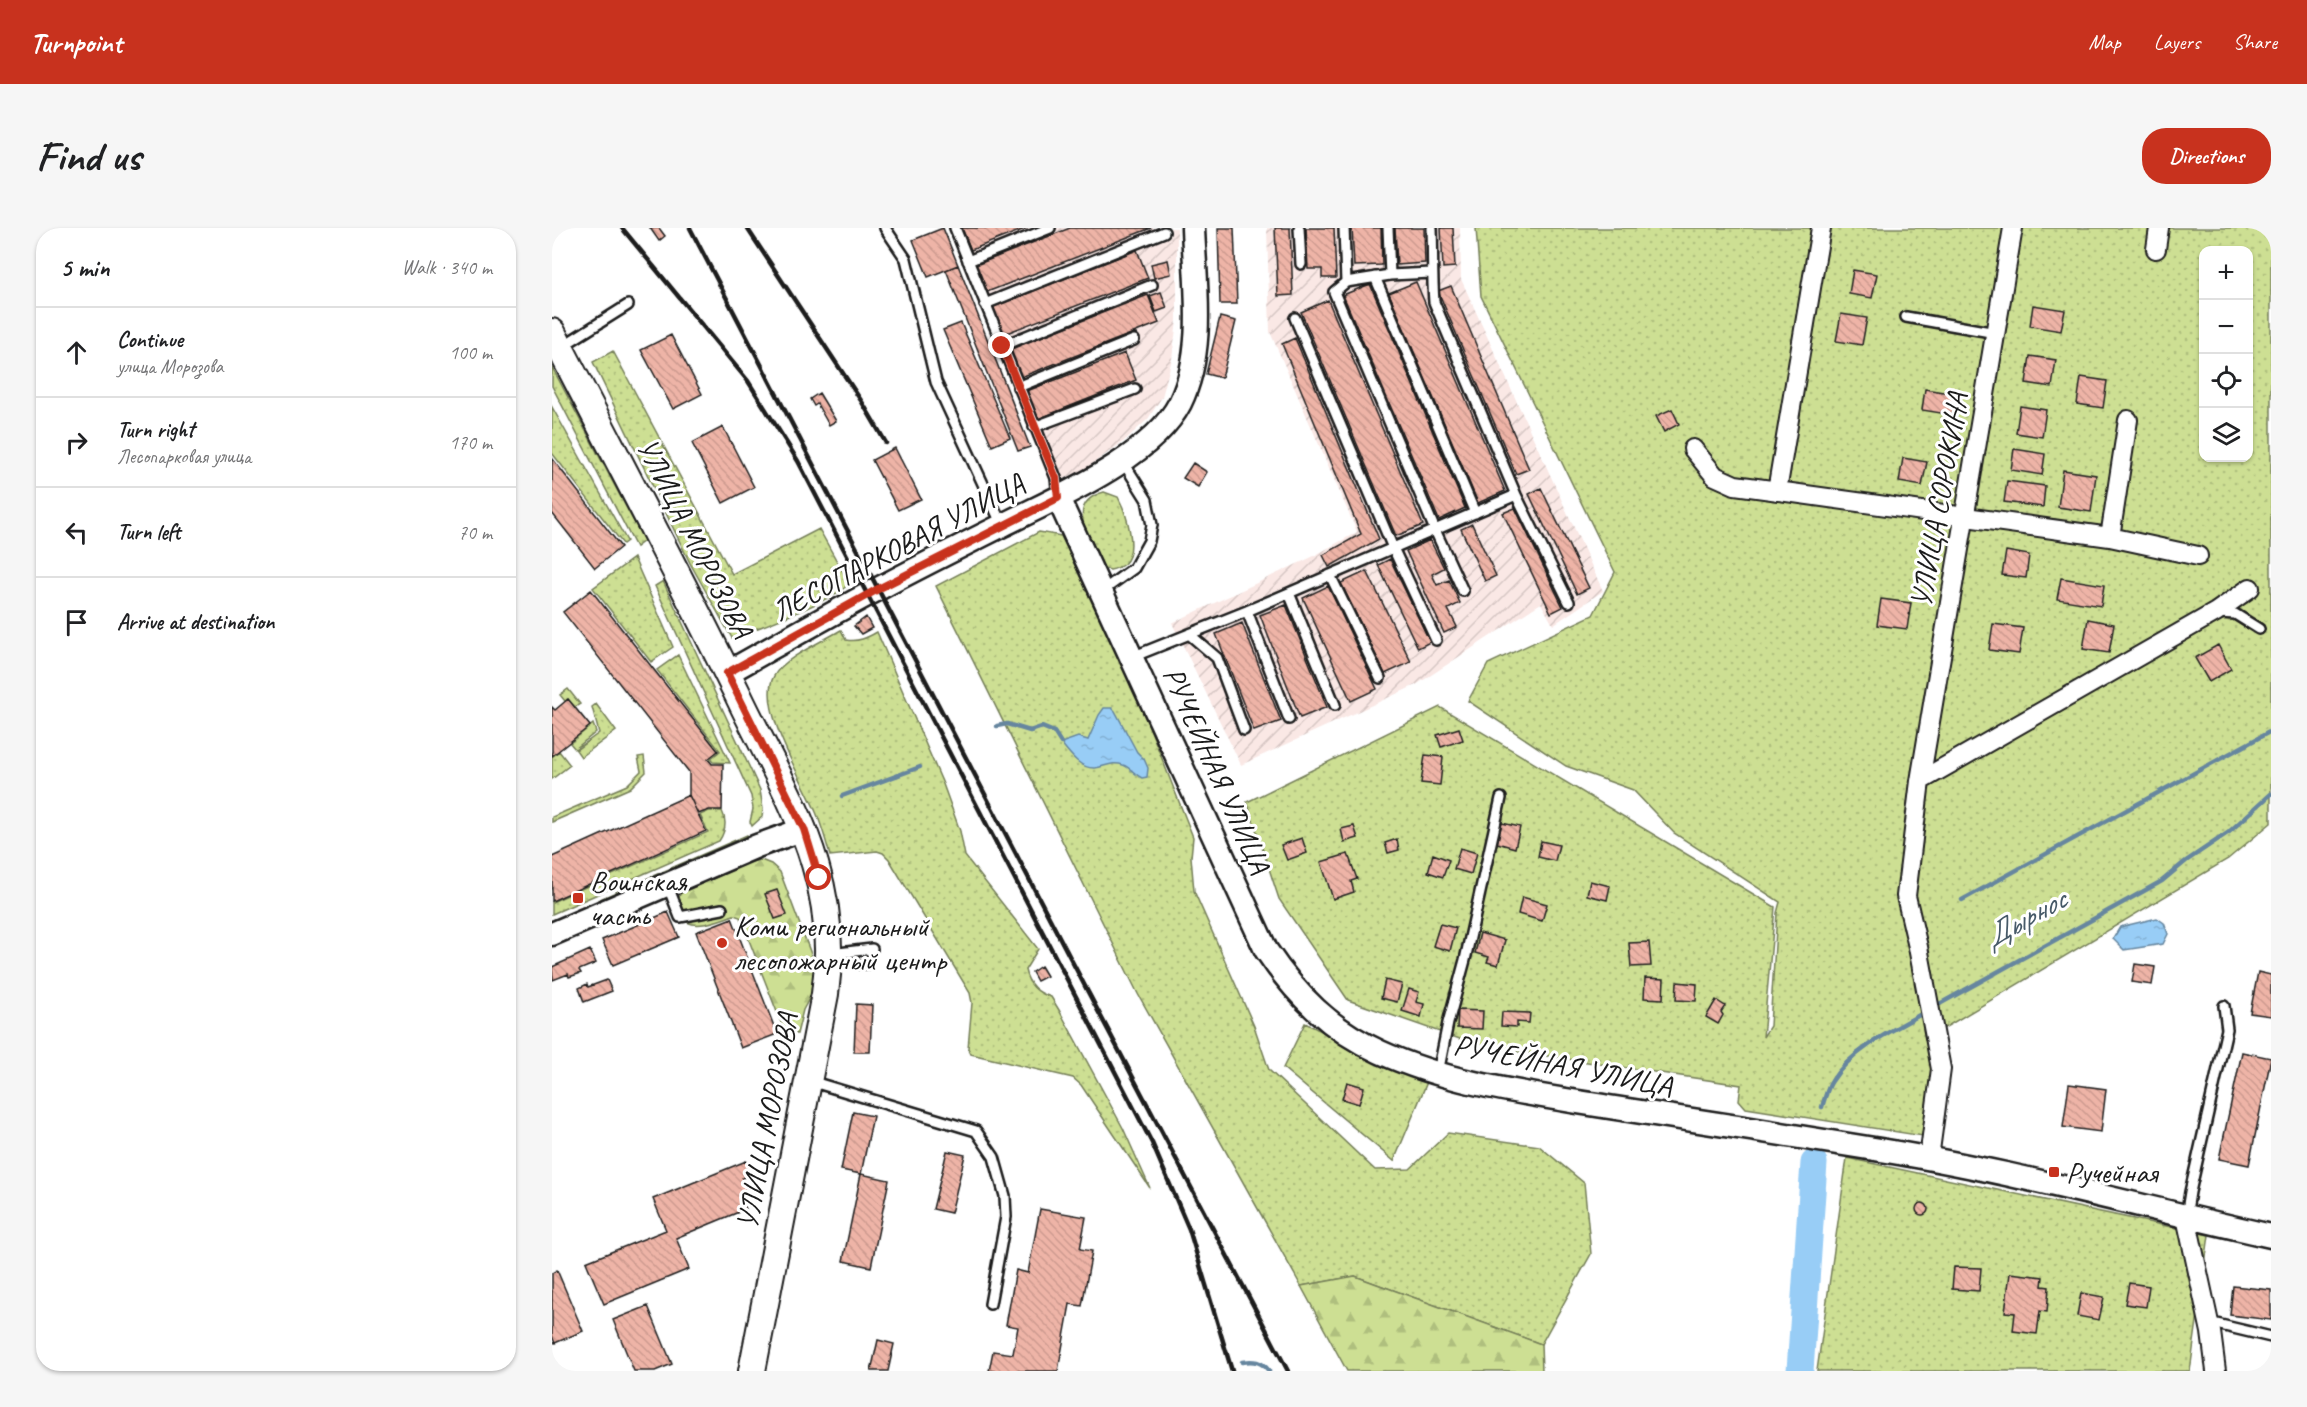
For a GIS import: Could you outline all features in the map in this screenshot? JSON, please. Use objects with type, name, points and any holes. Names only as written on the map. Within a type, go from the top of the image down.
[{"type":"main road","name":"УЛИЦА МОРОЗОВА","points":[[556,340],[727,673],[804,829],[822,893],[828,933],[825,994],[752,1371]]},
{"type":"street","name":"ЛЕСОПАРКОВАЯ УЛИЦА","points":[[727,673],[878,589],[1058,498],[1122,460],[1156,435],[1179,403],[1192,365],[1197,322],[1193,228]]},
{"type":"street","points":[[1777,491],[1821,228]]},
{"type":"street","name":"УЛИЦА СОРОКИНА","points":[[1929,1158],[1941,1070],[1906,896],[1920,781],[2013,228]]},
{"type":"street","points":[[2156,249],[2159,228]]},
{"type":"street","points":[[2110,537],[2128,420]]},
{"type":"street","points":[[1693,448],[1715,476],[1736,485],[2110,537],[2198,556]]},
{"type":"street","name":"РУЧЕЙНАЯ УЛИЦА","points":[[1058,498],[1266,950],[1286,980],[1310,1006],[1332,1025],[1383,1053],[1438,1073],[1490,1088],[1929,1158],[2271,1236]]},
{"type":"street","points":[[1920,781],[2216,612],[2250,588]]},
{"type":"street","points":[[552,934],[757,846],[804,829]]},
{"type":"street","points":[[2186,1217],[2216,1371]]},
{"type":"lane","points":[[885,228],[906,259],[936,382],[1002,525]]},
{"type":"lane","points":[[955,228],[1056,478],[1058,498]]},
{"type":"lane","points":[[968,261],[1050,228]]},
{"type":"lane","points":[[1299,228],[1301,264]]},
{"type":"lane","points":[[1344,228],[1346,282]]},
{"type":"lane","points":[[1388,228],[1390,275]]},
{"type":"lane","points":[[1432,228],[1431,273],[1434,302],[1516,495],[1569,602]]},
{"type":"lane","points":[[985,304],[1164,232]]},
{"type":"lane","points":[[1431,273],[1390,275],[1346,282],[1334,292],[1463,591]]},
{"type":"lane","points":[[1375,277],[1475,513]]},
{"type":"lane","points":[[1002,346],[1152,285]]},
{"type":"lane","points":[[556,340],[628,305]]},
{"type":"lane","points":[[1906,317],[1996,333]]},
{"type":"lane","points":[[1295,318],[1393,548],[1436,640]]},
{"type":"lane","points":[[1018,387],[1134,340]]},
{"type":"lane","points":[[1034,427],[1135,389]]},
{"type":"lane","points":[[1102,591],[1134,568],[1149,541],[1152,525],[1147,501],[1122,460]]},
{"type":"lane","points":[[1132,657],[1247,611],[1516,495]]},
{"type":"lane","points":[[1330,575],[1380,678]]},
{"type":"lane","points":[[1289,593],[1335,705]]},
{"type":"lane","points":[[1247,611],[1289,719]]},
{"type":"lane","points":[[2216,612],[2235,614],[2259,629]]},
{"type":"lane","points":[[1189,634],[1217,658],[1244,730]]},
{"type":"lane","points":[[1438,1073],[1501,798]]},
{"type":"lane","points":[[667,885],[681,916],[722,909]]},
{"type":"lane","points":[[828,955],[873,948]]},
{"type":"lane","points":[[2186,1217],[2227,1029],[2224,1006]]},
{"type":"lane","points":[[808,1080],[976,1131],[994,1157],[1005,1196],[1005,1217],[990,1304]]},
{"type":"lane","points":[[2208,1322],[2271,1337]]},
{"type":"shaded area","points":[[948,228],[1177,228],[1177,321],[1172,359],[1162,397],[1148,419],[1123,442],[1085,469],[1051,485]]},
{"type":"shaded area","points":[[1267,228],[1460,228],[1461,279],[1603,591],[1553,625],[1541,603],[1416,685],[1241,765],[1172,623],[1312,557],[1357,532],[1270,332]]},
{"type":"green space","points":[[1476,228],[2271,228],[2271,823],[2228,859],[1929,1037],[1932,1087],[1923,1136],[1746,1108],[1739,1100],[1741,1085],[1480,1046],[1348,1000],[1279,899],[1247,802],[1440,707],[1775,907],[1763,1037],[1770,1026],[1777,913],[1780,902],[1674,833],[1633,790],[1566,766],[1468,701],[1488,664],[1593,615],[1615,572],[1481,296]]},
{"type":"green space","points":[[613,351],[732,574],[819,529],[849,583],[814,605],[732,638],[690,563],[593,362]]},
{"type":"green space","points":[[552,367],[644,541],[636,547],[552,386]]},
{"type":"green space","points":[[552,407],[627,541],[623,544],[552,453]]},
{"type":"green space","points":[[1104,492],[1118,497],[1130,531],[1131,541],[1131,550],[1124,564],[1110,570],[1104,568],[1093,547],[1082,514],[1091,497]]},
{"type":"green space","points":[[1039,532],[1061,536],[1134,688],[1193,837],[1191,857],[1194,891],[1254,1026],[1269,1070],[1375,1170],[1410,1169],[1448,1133],[1539,1146],[1584,1183],[1591,1254],[1541,1344],[1355,1276],[1301,1286],[1138,994],[936,586]]},
{"type":"green space","points":[[634,558],[673,647],[651,662],[593,588]]},
{"type":"green space","points":[[663,581],[760,790],[762,817],[752,826],[750,822],[753,809],[751,796],[655,586]]},
{"type":"green space","points":[[841,630],[846,640],[862,639],[877,632],[943,784],[960,831],[965,856],[1038,949],[1025,970],[1028,980],[1041,993],[1051,997],[1059,1010],[1123,1128],[1150,1188],[1081,1085],[1073,1078],[971,1054],[968,1048],[972,1003],[970,993],[889,859],[877,851],[830,856],[816,812],[776,724],[771,706],[770,689],[774,676],[786,663],[804,650]]},
{"type":"green space","points":[[678,655],[730,763],[713,762],[710,759],[720,751],[657,670]]},
{"type":"green space","points":[[568,689],[580,704],[575,707],[568,699],[565,701],[560,695]]},
{"type":"green space","points":[[596,704],[616,731],[581,757],[576,750],[599,733],[592,707]]},
{"type":"green space","points":[[593,724],[596,732],[575,749],[570,743]]},
{"type":"green space","points":[[559,751],[570,765],[552,779],[552,757]]},
{"type":"green space","points":[[644,756],[646,772],[630,788],[552,822],[552,817],[627,785],[641,771],[638,757]]},
{"type":"green space","points":[[709,811],[722,811],[724,815],[725,826],[719,841],[552,914],[552,902],[708,832],[700,815]]},
{"type":"green space","points":[[747,835],[751,843],[601,908],[598,900]]},
{"type":"green space","points":[[761,860],[771,864],[780,872],[814,962],[818,982],[803,1010],[797,1034],[784,1030],[740,917],[734,915],[706,924],[691,924],[680,916],[676,907],[681,893],[750,862]]},
{"type":"green space","points":[[1305,1023],[1427,1082],[1394,1161],[1283,1068]]},
{"type":"green space","points":[[1847,1158],[2209,1235],[2190,1371],[1817,1371]]},
{"type":"green space","points":[[1355,1276],[1541,1344],[1542,1371],[1347,1371],[1301,1286]]},
{"type":"water","points":[[1104,708],[1112,708],[1115,711],[1137,752],[1144,759],[1148,768],[1147,777],[1142,778],[1128,767],[1119,764],[1095,768],[1084,766],[1075,760],[1061,743],[1078,737],[1088,740]]},
{"type":"water","points":[[2157,918],[2164,923],[2168,934],[2163,944],[2124,950],[2113,939],[2120,927]]},
{"type":"building","points":[[650,228],[659,228],[665,236],[659,241]]},
{"type":"building","points":[[943,228],[958,265],[928,277],[913,240]]},
{"type":"building","points":[[962,228],[1027,228],[971,250]]},
{"type":"building","points":[[1070,228],[1151,228],[987,292],[976,265]]},
{"type":"building","points":[[1218,228],[1234,228],[1237,304],[1220,304]]},
{"type":"building","points":[[1275,228],[1290,228],[1293,295],[1278,296]]},
{"type":"building","points":[[1306,228],[1334,228],[1336,278],[1322,278],[1322,269],[1308,269]]},
{"type":"building","points":[[1352,228],[1381,228],[1382,265],[1354,266]]},
{"type":"building","points":[[1395,228],[1424,228],[1425,263],[1397,265]]},
{"type":"building","points":[[1441,228],[1453,228],[1455,267],[1443,268]]},
{"type":"building","points":[[1137,250],[1148,278],[1004,334],[993,307]]},
{"type":"building","points":[[1168,260],[1171,274],[1154,278],[1151,264]]},
{"type":"building","points":[[958,265],[1030,447],[1018,451],[946,270]]},
{"type":"building","points":[[1853,270],[1877,274],[1872,298],[1849,294]]},
{"type":"building","points":[[1416,282],[1505,491],[1478,503],[1389,293]]},
{"type":"building","points":[[1370,284],[1465,508],[1439,520],[1343,295]]},
{"type":"building","points":[[1451,286],[1529,469],[1516,474],[1438,291]]},
{"type":"building","points":[[1161,292],[1167,308],[1156,312],[1150,296]]},
{"type":"building","points":[[1148,295],[1159,323],[1021,377],[1010,349]]},
{"type":"building","points":[[1328,300],[1423,525],[1396,536],[1301,312]]},
{"type":"building","points":[[2033,305],[2065,310],[2061,331],[2030,326]]},
{"type":"building","points":[[1841,314],[1867,318],[1862,345],[1836,341]]},
{"type":"building","points":[[1220,317],[1236,321],[1222,378],[1206,374]]},
{"type":"building","points":[[961,323],[1010,438],[992,446],[943,330]]},
{"type":"building","points":[[671,335],[702,394],[673,409],[641,350]]},
{"type":"building","points":[[1295,338],[1379,539],[1329,567],[1323,555],[1361,534],[1282,344]]},
{"type":"building","points":[[1125,353],[1136,380],[1038,419],[1027,391]]},
{"type":"building","points":[[2030,356],[2056,360],[2052,387],[2026,383]]},
{"type":"building","points":[[2081,377],[2107,381],[2103,408],[2077,404]]},
{"type":"building","points":[[1925,389],[1956,394],[1953,415],[1922,410]]},
{"type":"building","points":[[819,393],[836,421],[829,425],[817,404],[814,406],[810,399]]},
{"type":"building","points":[[2020,406],[2046,410],[2042,437],[2016,433]]},
{"type":"building","points":[[1672,409],[1679,424],[1664,432],[1656,416]]},
{"type":"building","points":[[723,427],[754,487],[723,503],[692,443]]},
{"type":"building","points":[[895,448],[921,499],[898,510],[872,460]]},
{"type":"building","points":[[2014,449],[2045,454],[2042,475],[2011,470]]},
{"type":"building","points":[[552,458],[621,547],[595,568],[552,513]]},
{"type":"building","points":[[1903,458],[1927,462],[1922,486],[1899,482]]},
{"type":"building","points":[[1193,463],[1207,472],[1198,487],[1183,478]]},
{"type":"building","points":[[2063,470],[2096,475],[2091,512],[2058,507]]},
{"type":"building","points":[[2007,481],[2045,486],[2043,507],[2004,502]]},
{"type":"building","points":[[1541,488],[1589,588],[1577,594],[1529,494]]},
{"type":"building","points":[[1515,508],[1563,607],[1551,613],[1503,513]]},
{"type":"building","points":[[1472,524],[1496,576],[1485,581],[1461,529]]},
{"type":"building","points":[[1430,540],[1444,568],[1432,574],[1437,585],[1449,580],[1460,603],[1448,609],[1457,627],[1444,633],[1406,551]]},
{"type":"building","points":[[2006,551],[2029,555],[2026,578],[2002,575]]},
{"type":"building","points":[[1390,559],[1430,642],[1418,648],[1378,565]]},
{"type":"building","points":[[1367,571],[1411,662],[1385,674],[1341,583]]},
{"type":"building","points":[[2061,578],[2104,585],[2101,606],[2057,599]]},
{"type":"building","points":[[1328,586],[1377,689],[1351,701],[1303,598]]},
{"type":"building","points":[[591,590],[718,751],[708,759],[712,764],[723,764],[722,810],[709,810],[698,814],[689,795],[689,772],[563,612]]},
{"type":"building","points":[[1881,599],[1911,603],[1907,629],[1877,625]]},
{"type":"building","points":[[1286,605],[1327,707],[1300,718],[1260,615]]},
{"type":"building","points":[[866,617],[872,628],[861,634],[854,626]]},
{"type":"building","points":[[2088,619],[2114,624],[2109,653],[2083,649]]},
{"type":"building","points":[[1242,623],[1281,721],[1254,731],[1216,634]]},
{"type":"building","points":[[1993,624],[2023,628],[2019,654],[1989,650]]},
{"type":"building","points":[[2218,645],[2231,669],[2209,682],[2195,658]]},
{"type":"building","points":[[568,699],[590,726],[552,756],[552,707],[555,710]]},
{"type":"building","points":[[1459,728],[1463,740],[1441,747],[1437,735]]},
{"type":"building","points":[[1425,755],[1443,757],[1440,785],[1421,783]]},
{"type":"building","points":[[689,795],[706,831],[552,901],[552,857]]},
{"type":"building","points":[[1502,823],[1520,827],[1515,848],[1497,843]]},
{"type":"building","points":[[1354,826],[1358,838],[1344,842],[1341,829]]},
{"type":"building","points":[[1302,838],[1307,853],[1287,860],[1281,845]]},
{"type":"building","points":[[1397,839],[1399,850],[1388,853],[1385,843]]},
{"type":"building","points":[[1541,841],[1559,845],[1555,861],[1538,857]]},
{"type":"building","points":[[1460,848],[1477,853],[1471,874],[1454,869]]},
{"type":"building","points":[[1348,854],[1357,879],[1351,881],[1354,892],[1333,899],[1321,862]]},
{"type":"building","points":[[1433,854],[1449,860],[1443,877],[1428,872]]},
{"type":"building","points":[[1590,881],[1610,886],[1607,900],[1587,895]]},
{"type":"building","points":[[777,890],[787,915],[775,919],[765,894]]},
{"type":"building","points":[[1522,897],[1547,904],[1542,921],[1518,914]]},
{"type":"building","points":[[668,912],[679,937],[613,965],[602,940]]},
{"type":"building","points":[[732,918],[777,1034],[741,1048],[696,932]]},
{"type":"building","points":[[1440,924],[1456,928],[1450,951],[1433,946]]},
{"type":"building","points":[[1480,933],[1505,940],[1498,965],[1487,962],[1489,957],[1475,953]]},
{"type":"building","points":[[1649,942],[1651,966],[1631,967],[1629,943]]},
{"type":"building","points":[[590,950],[596,963],[579,970],[581,973],[569,977],[568,974],[553,980],[552,967]]},
{"type":"building","points":[[856,960],[869,960],[869,970],[856,970]]},
{"type":"building","points":[[2135,964],[2155,967],[2152,985],[2132,982]]},
{"type":"building","points":[[1041,966],[1047,976],[1037,981],[1032,972]]},
{"type":"building","points":[[2258,972],[2271,975],[2271,1016],[2250,1013]]},
{"type":"building","points":[[1645,978],[1664,979],[1663,999],[1644,998]]},
{"type":"building","points":[[607,980],[612,991],[584,1002],[579,988]]},
{"type":"building","points":[[1385,980],[1402,984],[1397,1002],[1381,998]]},
{"type":"building","points":[[1677,982],[1697,984],[1696,1001],[1676,1000]]},
{"type":"building","points":[[1409,989],[1419,992],[1416,1002],[1424,1004],[1421,1017],[1402,1011]]},
{"type":"building","points":[[1716,1000],[1725,1006],[1718,1024],[1706,1017]]},
{"type":"building","points":[[856,1004],[872,1005],[870,1052],[854,1052]]},
{"type":"building","points":[[1458,1010],[1483,1011],[1482,1029],[1457,1028]]},
{"type":"building","points":[[1502,1012],[1530,1013],[1529,1023],[1517,1022],[1517,1027],[1501,1026]]},
{"type":"building","points":[[2242,1052],[2271,1058],[2249,1165],[2219,1159]]},
{"type":"building","points":[[1347,1082],[1364,1087],[1359,1104],[1342,1099]]},
{"type":"building","points":[[2069,1084],[2106,1089],[2101,1132],[2063,1127]]},
{"type":"building","points":[[853,1112],[873,1116],[861,1174],[841,1170]]},
{"type":"building","points":[[947,1151],[965,1155],[951,1213],[933,1209]]},
{"type":"building","points":[[746,1161],[751,1174],[742,1178],[748,1192],[740,1195],[746,1209],[676,1238],[689,1269],[604,1304],[586,1262],[666,1230],[653,1199]]},
{"type":"building","points":[[861,1174],[889,1180],[871,1267],[843,1261]]},
{"type":"building","points":[[1924,1203],[1927,1204],[1927,1214],[1920,1215],[1917,1214],[1916,1207],[1917,1204]]},
{"type":"building","points":[[1040,1209],[1086,1217],[1080,1249],[1092,1251],[1082,1306],[1070,1304],[1058,1371],[989,1371],[993,1351],[1013,1354],[1018,1327],[1006,1325],[1016,1270],[1028,1273]]},
{"type":"building","points":[[1954,1267],[1981,1268],[1979,1291],[1952,1289]]},
{"type":"building","points":[[557,1270],[583,1331],[555,1343],[552,1336],[552,1273]]},
{"type":"building","points":[[2010,1273],[2043,1277],[2042,1286],[2049,1287],[2047,1312],[2040,1311],[2037,1334],[2013,1331],[2015,1313],[2005,1312]]},
{"type":"building","points":[[2129,1283],[2149,1286],[2146,1307],[2125,1304]]},
{"type":"building","points":[[2233,1286],[2271,1290],[2271,1320],[2230,1315]]},
{"type":"building","points":[[2081,1293],[2104,1297],[2099,1320],[2077,1316]]},
{"type":"building","points":[[648,1306],[672,1364],[655,1371],[634,1371],[613,1320]]},
{"type":"building","points":[[878,1340],[894,1344],[888,1371],[871,1371]]},
{"type":"waterway","points":[[997,726],[1007,724],[1030,731],[1042,727],[1054,732],[1061,743]]},
{"type":"waterway","points":[[1962,900],[2271,731]]},
{"type":"waterway","points":[[842,796],[920,767]]},
{"type":"waterway","name":"Дырнос","points":[[1934,1007],[2162,881],[2186,861],[2229,832],[2271,794]]},
{"type":"waterway","name":"Дырнос","points":[[1822,1107],[1830,1084],[1850,1060],[1861,1050],[1925,1012]]},
{"type":"waterway","name":"Дырнос","points":[[1800,1371],[1814,1163]]},
{"type":"waterway","points":[[1242,1362],[1257,1362],[1269,1371]]},
{"type":"railway","points":[[622,228],[748,381],[798,461],[1152,1143],[1189,1229],[1232,1371]]},
{"type":"railway","points":[[690,228],[1288,1371]]},
{"type":"railway","points":[[747,228],[862,402],[886,443]]},
{"type":"place","name":"Воинская часть","points":[[578,898]]},
{"type":"place","name":"Коми региональный лесопожарный центр","points":[[722,943]]},
{"type":"place","name":"Ручейная","points":[[2054,1172]]},
{"type":"route","points":[[819,878],[804,829],[727,673],[878,589],[1058,498],[1056,478],[1002,346]]}]
